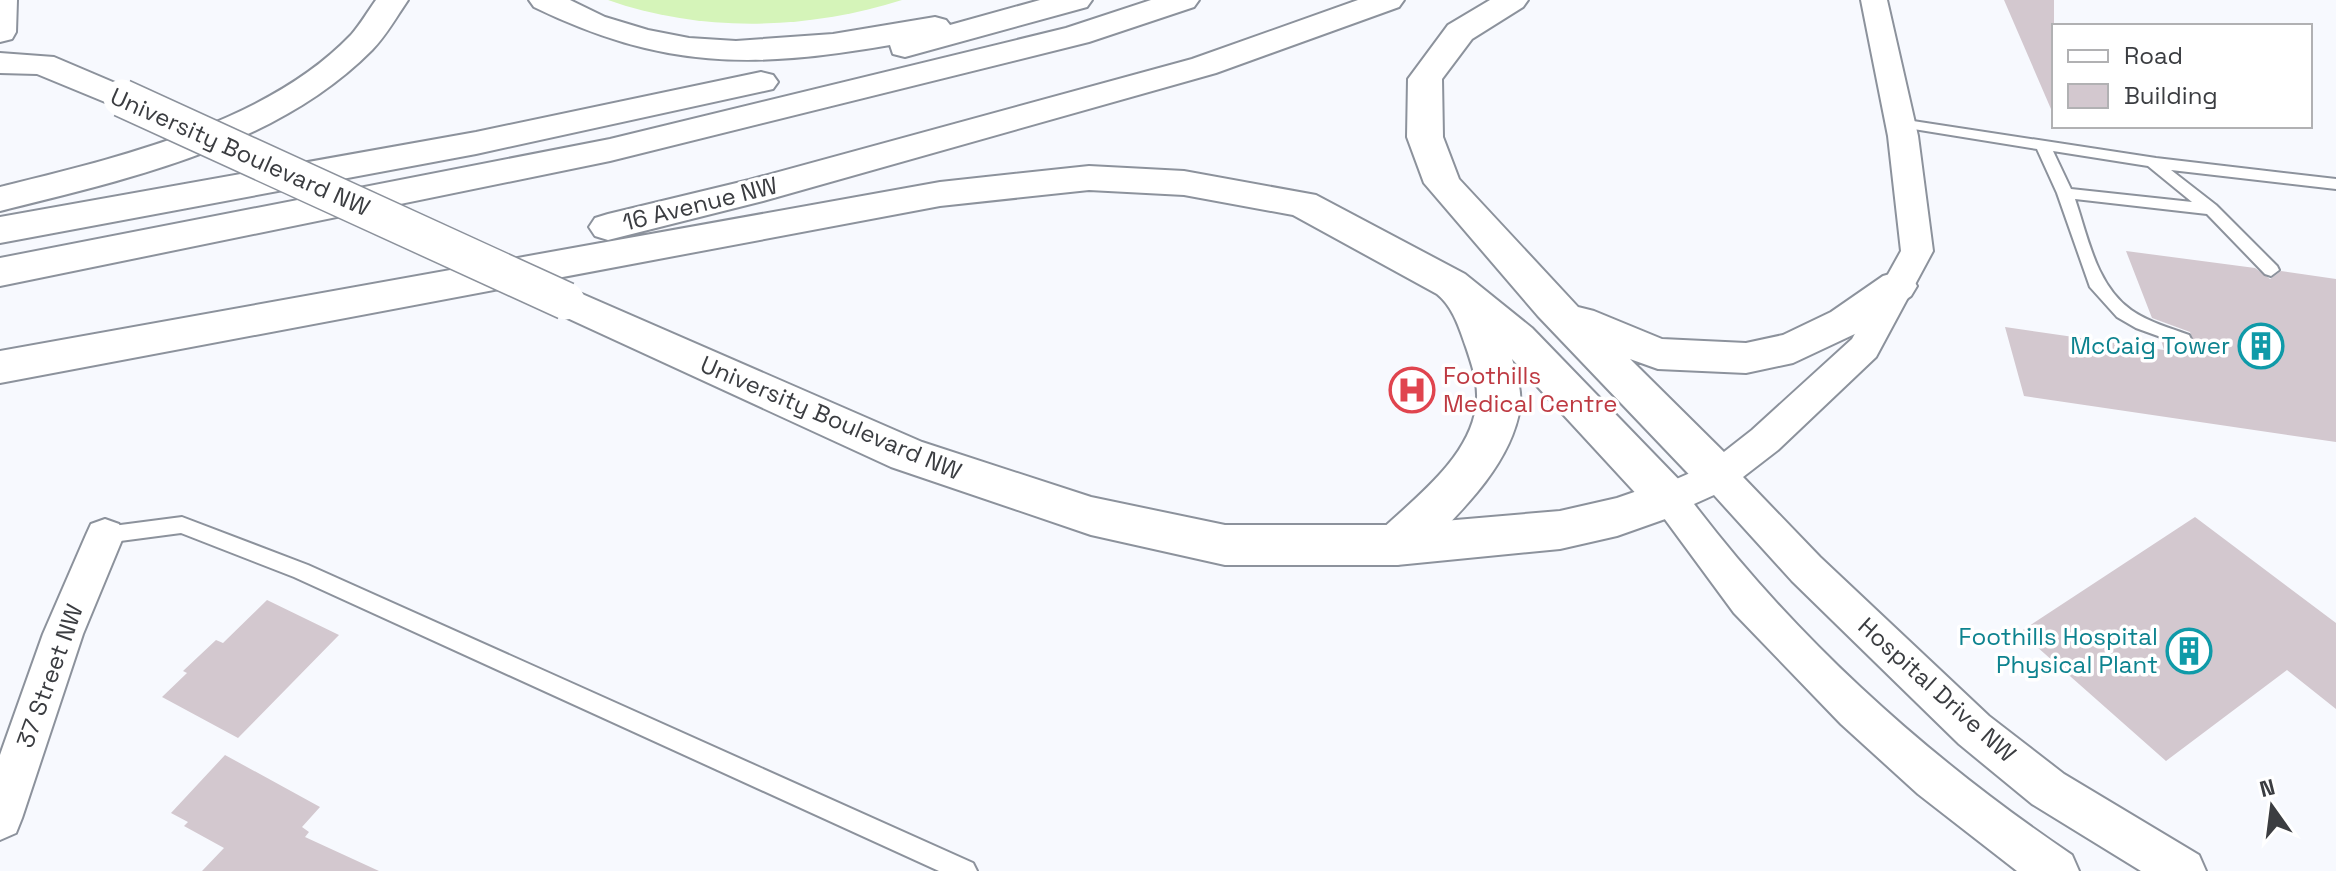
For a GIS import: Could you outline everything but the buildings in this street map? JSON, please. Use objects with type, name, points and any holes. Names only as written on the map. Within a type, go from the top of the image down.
[{"type":"main road","points":[[0,32],[1,0]]},
{"type":"main road","points":[[0,199],[90,177],[183,146],[282,102],[329,72],[369,36],[392,0]]},
{"type":"main road","points":[[545,0],[613,33],[660,45],[731,53],[831,46],[1068,3]]},
{"type":"main road","points":[[0,272],[610,150],[1077,35],[1183,0]]},
{"type":"main road","name":"16 Avenue NW","points":[[0,367],[147,340],[750,192],[1204,66],[1388,0]]},
{"type":"main road","points":[[1512,0],[1460,32],[1425,79],[1425,137],[1442,183],[1552,306],[1719,476]]},
{"type":"main road","points":[[0,230],[660,106],[895,50],[1068,3]]},
{"type":"main road","name":"University Boulevard NW","points":[[0,32],[37,46],[42,64]]},
{"type":"main road","name":"University Boulevard NW","points":[[0,63],[42,64],[907,455],[1091,516],[1225,545],[1397,545],[1560,530],[1617,517],[1669,499]]},
{"type":"main road","points":[[147,340],[940,194],[1089,178],[1184,183],[1303,204],[1365,235],[1463,294],[1517,339],[1669,499]]},
{"type":"main road","points":[[1552,306],[1610,336],[1658,354],[1746,358],[1793,348],[1845,322],[1897,286]]},
{"type":"main road","points":[[1397,545],[1439,503],[1479,453],[1492,429],[1499,406],[1482,332],[1463,294]]},
{"type":"street","points":[[1874,0],[1900,123],[1917,251],[1864,348],[1765,440],[1719,476],[1669,499],[1746,599],[1855,708],[1951,795],[2056,871]]},
{"type":"street","name":"Hospital Drive NW","points":[[1719,476],[1806,569],[1974,730],[2048,789],[2183,871]]},
{"type":"street","name":"37 Street NW","points":[[0,818],[63,634],[105,535]]},
{"type":"lane","points":[[1900,123],[2152,162],[2336,184]]},
{"type":"lane","points":[[2043,145],[2065,193],[2096,283],[2123,313],[2142,324],[2183,339]]},
{"type":"lane","points":[[2152,162],[2211,209],[2271,270]]},
{"type":"lane","points":[[2065,193],[2211,209]]},
{"type":"lane","points":[[105,535],[182,525],[286,565],[965,871]]},
{"type":"green space","points":[[608,0],[902,0],[829,17],[755,24],[680,18]]},
{"type":"place","name":"McCaig Tower","points":[[2261,346]]},
{"type":"place","name":"Foothills Medical Centre","points":[[1412,390]]},
{"type":"place","name":"Foothills Hospital Physical Plant","points":[[2189,651]]}]
